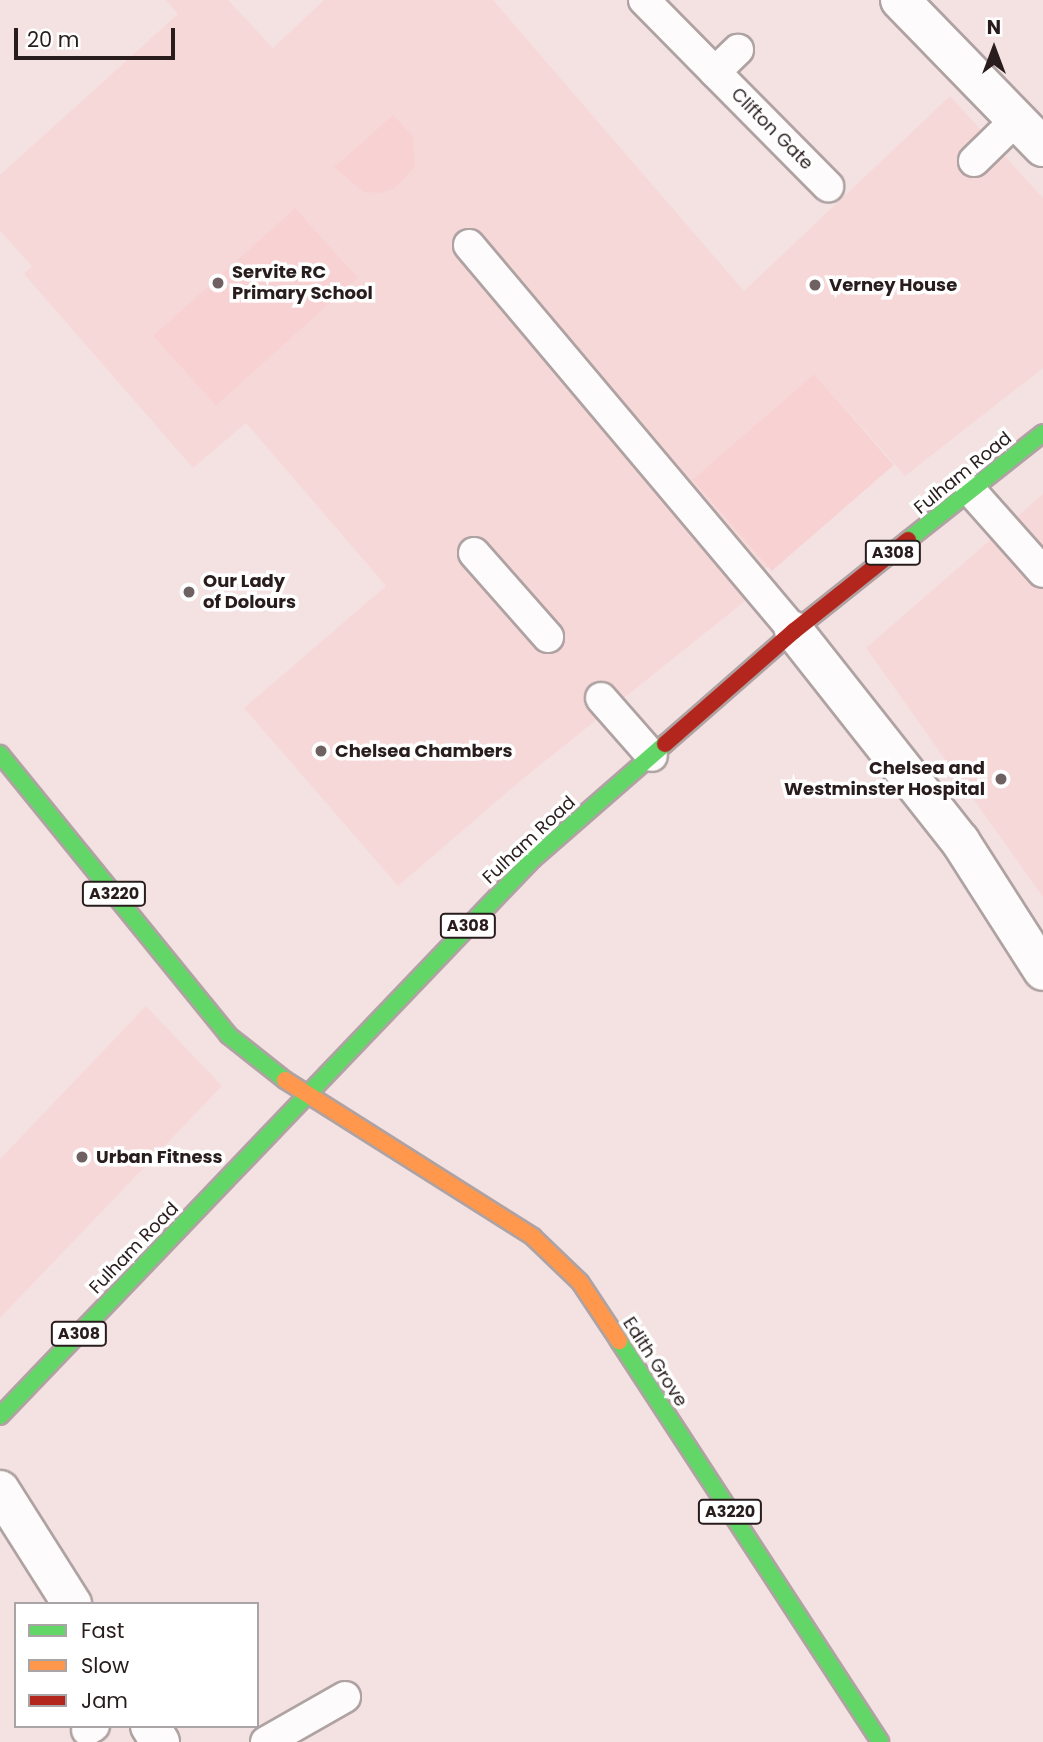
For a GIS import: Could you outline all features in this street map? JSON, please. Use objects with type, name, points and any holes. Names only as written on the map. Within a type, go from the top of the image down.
[{"type":"main road","name":"Fulham Road","points":[[0,1416],[532,860],[794,631],[1043,433]]},
{"type":"main road","name":"A3220","points":[[0,754],[228,1035],[305,1096]]},
{"type":"main road","name":"Edith Grove","points":[[305,1096],[441,1175],[533,1237],[580,1282],[880,1742]]},
{"type":"street","points":[[900,0],[1043,147]]},
{"type":"street","points":[[794,631],[960,841],[1043,971]]},
{"type":"street","points":[[0,1490],[71,1602]]},
{"type":"lane","name":"Clifton Gate","points":[[644,0],[828,186]]},
{"type":"lane","points":[[715,72],[738,50]]},
{"type":"lane","points":[[974,161],[1016,120]]},
{"type":"lane","points":[[468,245],[794,631]]},
{"type":"lane","points":[[971,491],[1043,572]]},
{"type":"lane","points":[[474,553],[548,637]]},
{"type":"lane","points":[[601,698],[652,755]]},
{"type":"lane","points":[[266,1742],[345,1697]]},
{"type":"shaded area","points":[[166,0],[228,0],[273,48],[324,0],[493,0],[744,291],[950,96],[1043,198],[1043,368],[905,476],[825,385],[894,465],[764,570],[753,557],[730,574],[750,597],[525,777],[398,886],[244,708],[386,586],[246,423],[193,468],[24,274],[32,266],[0,231],[0,175],[178,14]]},
{"type":"shaded area","points":[[393,115],[413,136],[415,167],[395,188],[380,193],[363,192],[334,167]]},
{"type":"shaded area","points":[[295,208],[358,278],[216,406],[153,336]]},
{"type":"shaded area","points":[[814,374],[893,465],[772,571],[692,480]]},
{"type":"shaded area","name":"Chelsea and Westminster Hospital","points":[[1043,494],[1043,897],[866,648]]},
{"type":"shaded area","points":[[146,1006],[222,1086],[0,1318],[0,1159]]},
{"type":"traffic: fast","points":[[908,540],[1043,433]]},
{"type":"traffic: fast","points":[[0,1416],[532,860],[665,744]]},
{"type":"traffic: fast","points":[[0,754],[228,1035],[285,1080]]},
{"type":"traffic: fast","points":[[619,1341],[880,1742]]},
{"type":"traffic: slow","points":[[285,1080],[533,1237],[580,1282],[619,1341]]},
{"type":"traffic: jam","points":[[665,744],[794,631],[908,540]]},
{"type":"place","name":"Servite RC Primary School","points":[[218,283]]},
{"type":"place","name":"Verney House","points":[[815,285]]},
{"type":"place","name":"Our Lady of Dolours","points":[[189,592]]},
{"type":"place","name":"Chelsea Chambers","points":[[321,751]]},
{"type":"place","name":"Chelsea and Westminster Hospital","points":[[1001,779]]},
{"type":"place","name":"Urban Fitness","points":[[82,1157]]}]
